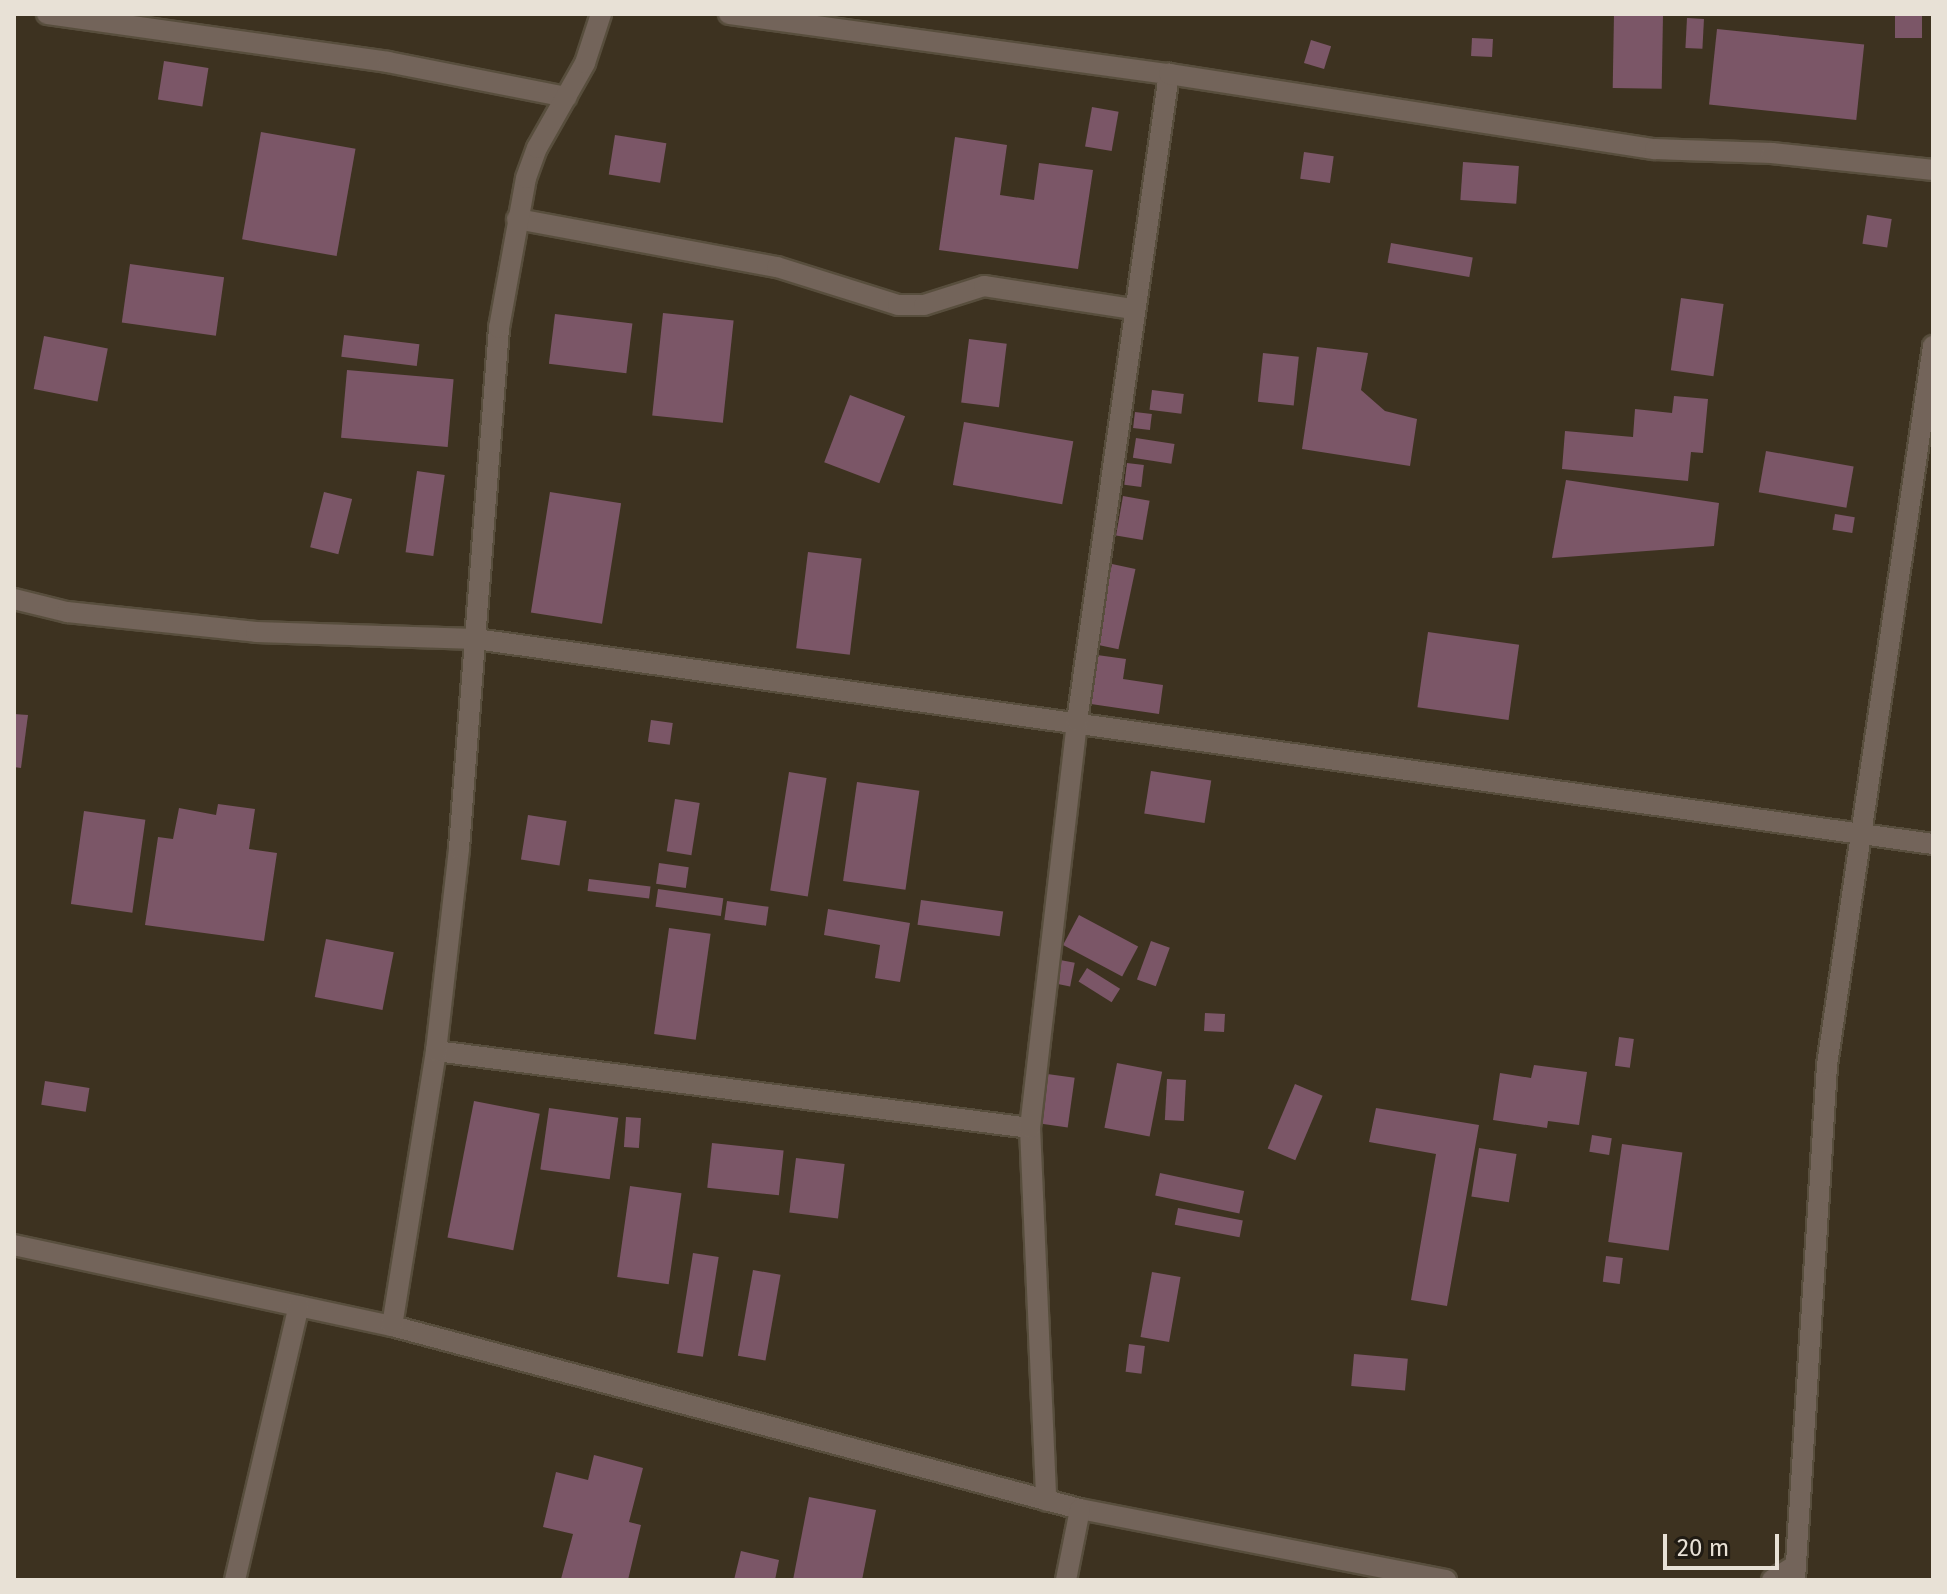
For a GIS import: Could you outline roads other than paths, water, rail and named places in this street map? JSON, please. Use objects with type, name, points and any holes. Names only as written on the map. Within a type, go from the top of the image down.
[{"type":"street","points":[[47,14],[388,62],[567,97]]},
{"type":"street","points":[[392,1326],[436,1051],[476,639],[499,328],[517,219],[537,148],[567,97],[601,14]]},
{"type":"street","points":[[729,14],[1169,74],[1655,149],[1772,153],[1933,170]]},
{"type":"street","points":[[1046,1501],[1030,1128],[1077,721],[1133,309],[1169,74]]},
{"type":"street","points":[[517,219],[777,267],[898,305],[924,305],[984,286],[1133,309]]},
{"type":"street","points":[[1772,1580],[1794,1574],[1827,1065],[1865,835],[1933,346]]},
{"type":"street","points":[[14,599],[67,612],[256,632],[476,639],[1077,721],[1933,844]]},
{"type":"street","points":[[436,1051],[1030,1128]]},
{"type":"street","points":[[14,1245],[392,1326],[1080,1509],[1446,1580]]},
{"type":"street","points":[[235,1580],[299,1306]]},
{"type":"street","points":[[1066,1580],[1080,1509]]}]
